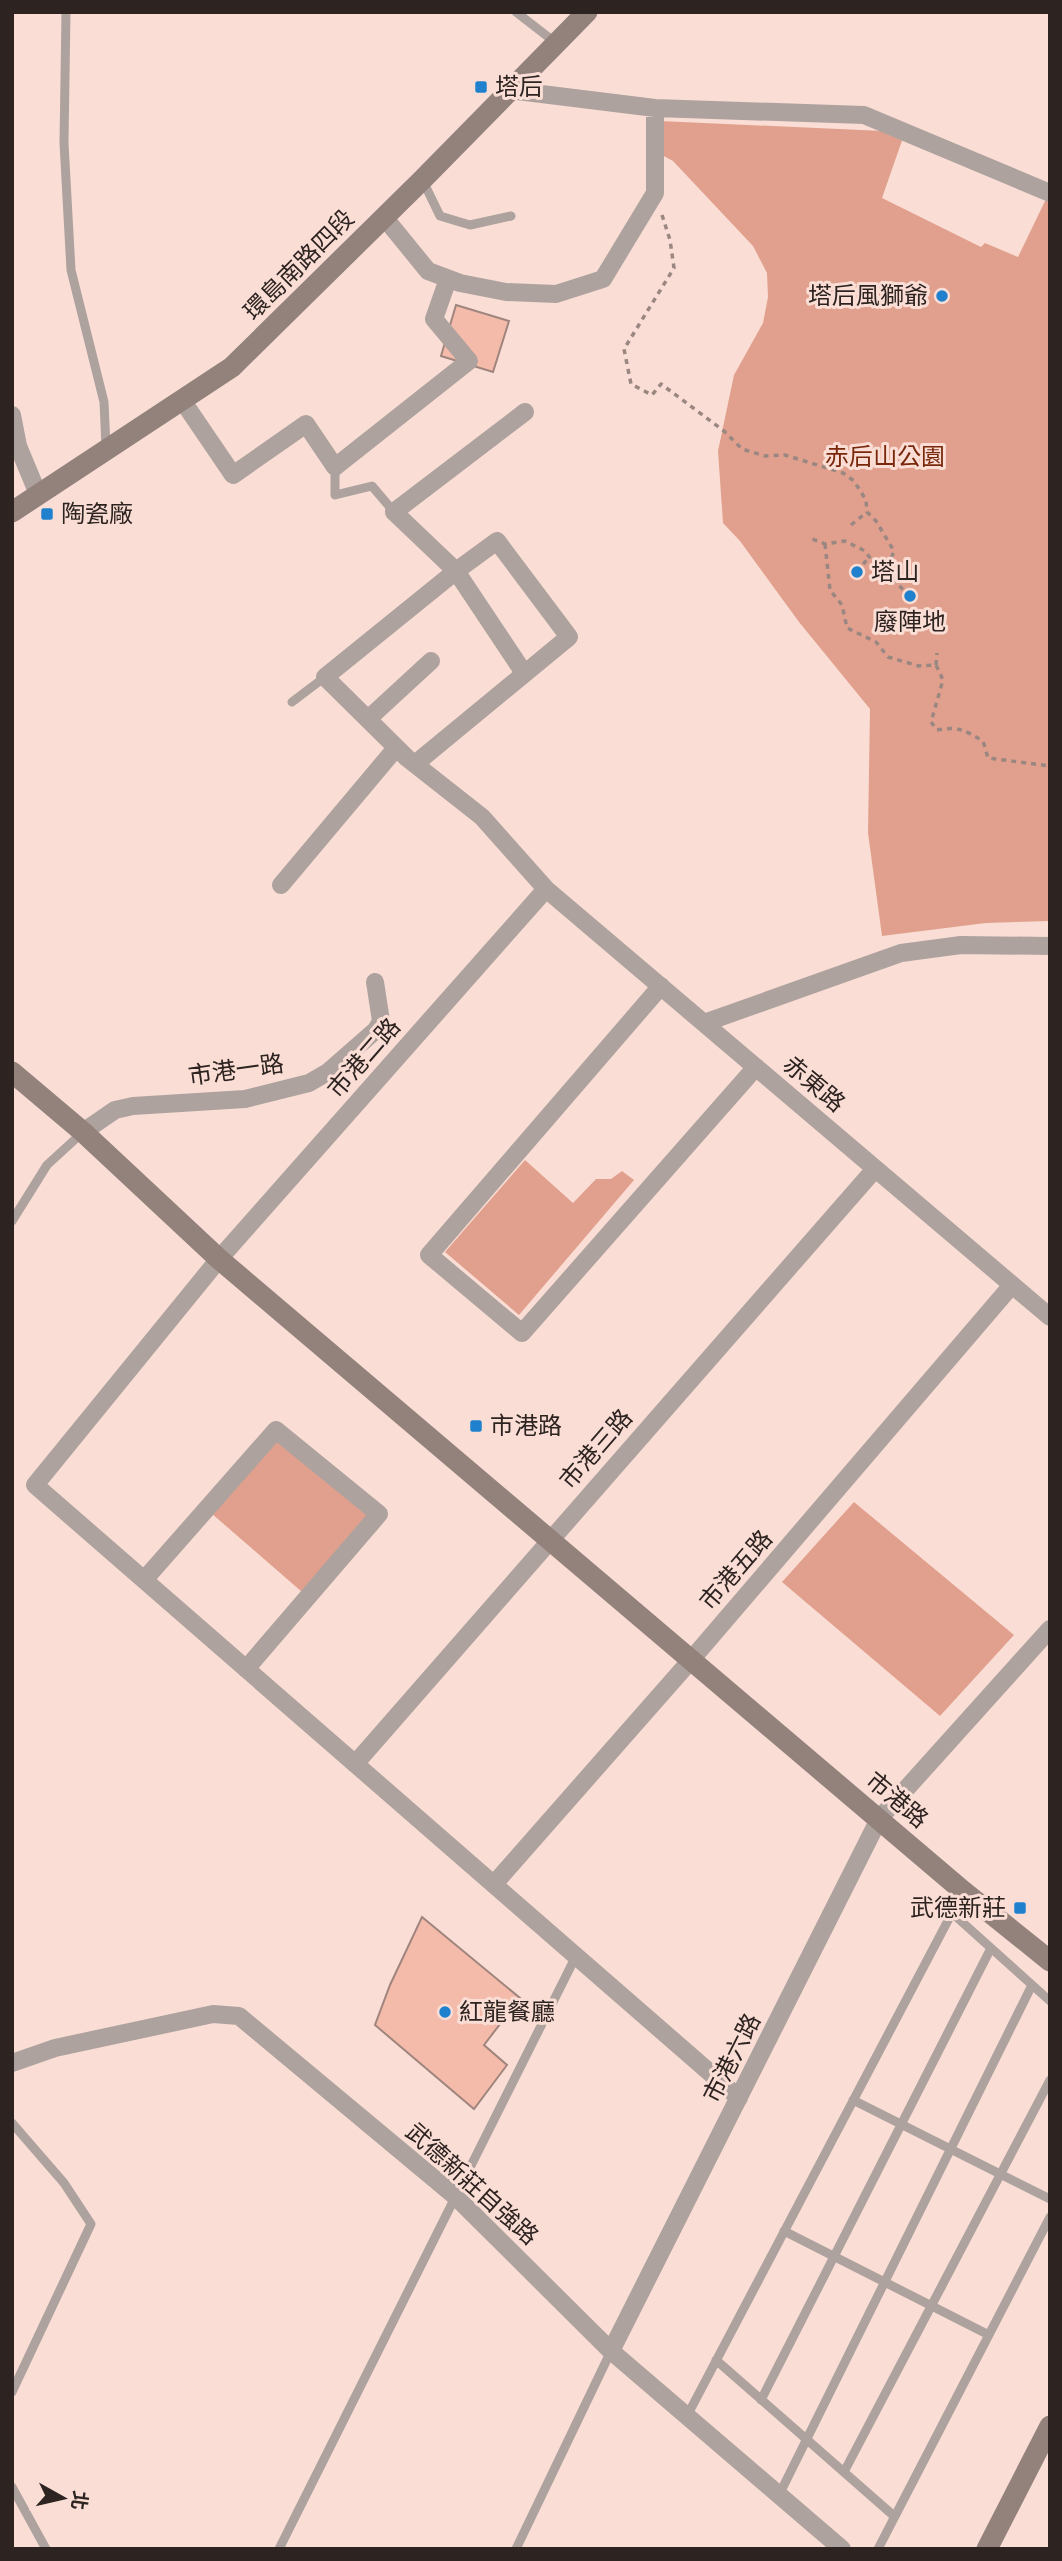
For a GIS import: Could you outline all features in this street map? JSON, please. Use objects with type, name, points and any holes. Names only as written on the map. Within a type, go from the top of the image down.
[{"type":"street","name":"環島南路四段","points":[[12,512],[232,367],[422,180],[587,12]]},
{"type":"street","points":[[509,90],[655,108],[864,115],[1050,193]]},
{"type":"street","points":[[384,217],[428,271],[448,279],[506,292],[556,294],[603,279],[655,194],[655,108]]},
{"type":"street","points":[[181,400],[233,475],[306,424],[335,467],[469,361],[435,319],[448,279]]},
{"type":"street","points":[[524,674],[456,571],[394,512],[525,412]]},
{"type":"street","points":[[12,415],[19,468],[38,494]]},
{"type":"street","points":[[325,677],[497,541],[569,637],[415,764]]},
{"type":"street","points":[[368,719],[430,661]]},
{"type":"street","name":"赤東路","points":[[325,677],[396,748],[482,817],[546,888],[1050,1317]]},
{"type":"street","points":[[281,885],[396,748]]},
{"type":"street","name":"市港二路","points":[[144,1580],[36,1485],[219,1259],[546,888]]},
{"type":"street","points":[[704,1023],[901,953],[961,945],[1050,946]]},
{"type":"street","name":"市港一路","points":[[83,1132],[115,1110],[124,1108],[167,1102],[245,1099],[309,1083],[328,1072],[376,1030],[381,1021],[375,982]]},
{"type":"street","points":[[661,986],[429,1255],[522,1333],[756,1067]]},
{"type":"street","name":"市港路","points":[[12,1072],[83,1132],[219,1259],[963,1891],[1050,1961]]},
{"type":"street","name":"市港三路","points":[[355,1764],[876,1169]]},
{"type":"street","name":"市港五路","points":[[494,1884],[691,1660],[1012,1285]]},
{"type":"street","points":[[246,1669],[379,1514],[276,1430],[144,1580],[246,1669],[355,1764],[494,1884],[739,2098]]},
{"type":"street","name":"市港六路","points":[[611,2351],[879,1819],[1050,1629]]},
{"type":"street","name":"武德新莊自強路","points":[[12,2063],[55,2048],[213,2014],[239,2016],[455,2196],[611,2351],[842,2549]]},
{"type":"street","points":[[988,2549],[1050,2426]]},
{"type":"lane","points":[[66,12],[64,143],[71,270],[104,402],[106,450]]},
{"type":"lane","points":[[516,12],[556,43]]},
{"type":"lane","points":[[422,180],[440,216],[470,226],[511,216]]},
{"type":"lane","points":[[335,467],[335,495],[372,486],[394,512]]},
{"type":"lane","points":[[292,702],[325,677]]},
{"type":"lane","points":[[12,1221],[47,1165],[83,1132]]},
{"type":"lane","points":[[687,2416],[963,1891]]},
{"type":"lane","points":[[952,1913],[1050,2001]]},
{"type":"lane","points":[[761,2400],[991,1948]]},
{"type":"lane","points":[[279,2549],[576,1956]]},
{"type":"lane","points":[[779,2495],[1032,1985]]},
{"type":"lane","points":[[844,2472],[1050,2080]]},
{"type":"lane","points":[[853,2100],[1050,2199]]},
{"type":"lane","points":[[12,2123],[64,2183],[91,2224],[12,2392]]},
{"type":"lane","points":[[878,2549],[1050,2217]]},
{"type":"lane","points":[[784,2231],[989,2335]]},
{"type":"lane","name":"市港六路","points":[[516,2549],[611,2351]]},
{"type":"lane","points":[[716,2360],[894,2516]]},
{"type":"lane","points":[[12,2487],[46,2549]]},
{"type":"path","points":[[655,194],[670,240],[674,268],[624,349],[631,384],[652,395],[661,384],[724,431],[742,449],[765,456],[785,455],[843,473],[854,481],[866,500],[867,512],[876,521],[894,551],[887,571]]},
{"type":"path","points":[[850,525],[867,512]]},
{"type":"path","points":[[810,538],[825,544],[845,541],[865,551],[906,593]]},
{"type":"path","points":[[825,544],[830,590],[842,605],[847,628],[876,642],[888,657],[919,666],[936,665]]},
{"type":"path","points":[[857,572],[869,557]]},
{"type":"path","points":[[937,653],[936,665],[943,680],[931,723],[937,730],[955,727],[964,730],[984,741],[988,758],[1050,766]]},
{"type":"green space","name":"赤后山公園","points":[[660,121],[905,132],[882,198],[981,247],[985,243],[1018,257],[1047,197],[1050,198],[1050,921],[986,923],[882,936],[868,833],[870,709],[799,622],[740,541],[723,523],[718,451],[734,375],[763,323],[768,297],[767,273],[753,246],[673,161],[660,154]]},
{"type":"green space","points":[[525,1160],[573,1203],[596,1179],[611,1179],[622,1171],[634,1180],[519,1315],[445,1252]]},
{"type":"green space","points":[[277,1438],[368,1516],[302,1592],[211,1513]]},
{"type":"green space","points":[[854,1502],[1014,1635],[940,1716],[782,1582]]},
{"type":"building","points":[[456,305],[509,321],[493,372],[441,356]]},
{"type":"building","name":"紅龍餐廳","points":[[422,1917],[520,1998],[484,2045],[507,2065],[474,2109],[375,2025],[390,1985]]},
{"type":"place","name":"塔后","points":[[481,87]]},
{"type":"place","name":"塔后風獅爺","points":[[942,296]]},
{"type":"place","name":"陶瓷廠","points":[[47,514]]},
{"type":"place","name":"塔山","points":[[857,572]]},
{"type":"place","name":"廢陣地","points":[[910,596]]},
{"type":"place","name":"市港路","points":[[476,1426]]},
{"type":"place","name":"武德新莊","points":[[1020,1908]]},
{"type":"place","name":"紅龍餐廳","points":[[445,2012]]}]
